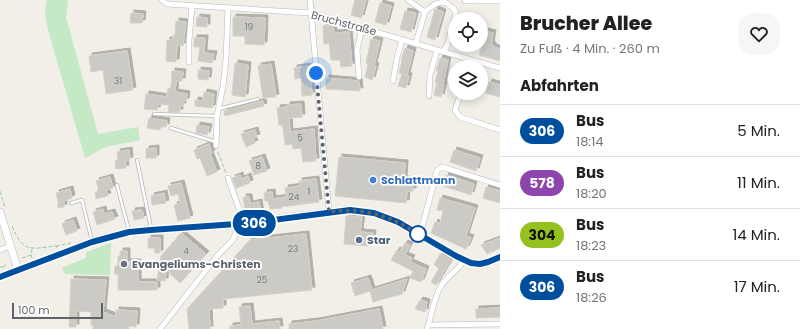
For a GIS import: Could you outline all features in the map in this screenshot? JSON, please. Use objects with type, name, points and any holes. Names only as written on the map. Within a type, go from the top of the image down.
[{"type":"main road","points":[[0,276],[92,242],[129,232],[239,224],[350,210],[374,213],[398,222],[471,263],[480,264],[500,257]]},
{"type":"main road","points":[[3,212],[10,246],[18,270]]},
{"type":"street","name":"Bruchstraße","points":[[162,0],[167,4],[310,13],[475,60]]},
{"type":"street","points":[[310,0],[329,212]]},
{"type":"street","points":[[408,0],[425,12]]},
{"type":"street","points":[[463,0],[500,1]]},
{"type":"street","points":[[416,43],[425,12],[436,3],[447,1],[456,14],[444,52]]},
{"type":"street","points":[[189,62],[192,6]]},
{"type":"street","points":[[216,144],[217,116],[226,59],[228,8]]},
{"type":"street","points":[[359,77],[357,50],[362,28]]},
{"type":"street","points":[[393,81],[396,58],[402,39]]},
{"type":"street","points":[[429,96],[430,75],[437,50]]},
{"type":"street","name":"Bruchstraße","points":[[488,64],[500,68]]},
{"type":"street","points":[[458,100],[454,110],[460,117],[500,130]]},
{"type":"street","points":[[420,235],[437,171],[442,167],[500,185]]},
{"type":"street","points":[[160,329],[217,256],[233,240],[242,217],[228,178]]},
{"type":"street","points":[[0,250],[10,246]]},
{"type":"street","points":[[464,260],[441,286],[436,296],[427,327],[500,324]]},
{"type":"lane","points":[[218,109],[258,98]]},
{"type":"lane","points":[[154,114],[217,116]]},
{"type":"lane","points":[[171,128],[216,144]]},
{"type":"lane","points":[[137,160],[151,230]]},
{"type":"lane","points":[[117,185],[129,232]]},
{"type":"lane","points":[[71,203],[82,200],[92,242]]},
{"type":"path","points":[[216,144],[228,178]]},
{"type":"path","points":[[0,191],[3,212]]},
{"type":"path","points":[[11,224],[16,237],[22,244],[32,249],[56,246],[59,254]]},
{"type":"green space","points":[[47,0],[68,0],[66,17],[98,134],[138,127],[140,140],[106,147],[85,158],[47,26],[45,7]]},
{"type":"green space","points":[[111,243],[110,275],[65,274],[62,268],[86,258],[86,252]]},
{"type":"building","points":[[355,0],[366,0],[361,18],[351,15]]},
{"type":"building","points":[[380,3],[391,6],[386,25],[375,22]]},
{"type":"building","points":[[435,9],[443,12],[435,40],[427,37]]},
{"type":"building","points":[[405,11],[416,13],[411,32],[400,29]]},
{"type":"building","points":[[131,13],[143,14],[142,23],[130,23]]},
{"type":"building","points":[[197,17],[207,18],[207,27],[196,26]]},
{"type":"building","points":[[233,17],[265,18],[264,45],[245,44],[245,36],[233,36]]},
{"type":"building","points":[[176,21],[186,22],[183,46],[177,45],[176,62],[166,61],[167,40],[173,40]]},
{"type":"building","points":[[333,25],[334,33],[349,32],[352,66],[341,67],[340,60],[331,60],[329,43],[324,44],[323,26]]},
{"type":"building","points":[[488,32],[493,33],[491,45],[500,49],[500,61],[479,55],[480,52],[488,52]]},
{"type":"building","points":[[194,38],[205,38],[204,53],[214,54],[212,63],[198,61],[200,47],[194,47]]},
{"type":"building","points":[[371,39],[380,41],[372,80],[365,77]]},
{"type":"building","points":[[405,48],[413,51],[407,75],[409,76],[406,88],[398,86],[402,74],[399,73]]},
{"type":"building","points":[[127,51],[133,90],[106,94],[103,70],[91,72],[89,56]]},
{"type":"building","points":[[440,58],[448,60],[441,97],[434,95],[438,71],[436,71]]},
{"type":"building","points":[[235,63],[248,65],[245,97],[232,95]]},
{"type":"building","points":[[271,64],[276,97],[263,98],[258,66]]},
{"type":"building","points":[[308,66],[312,95],[302,96],[301,78],[295,79],[294,68]]},
{"type":"building","points":[[198,70],[209,71],[208,80],[198,79]]},
{"type":"building","points":[[172,71],[183,72],[182,81],[176,81],[175,92],[187,94],[186,101],[183,101],[183,106],[180,106],[180,112],[168,112],[169,105],[158,104],[157,110],[144,109],[146,94],[167,97],[168,88],[171,89]]},
{"type":"building","points":[[326,78],[359,81],[360,91],[326,89]]},
{"type":"building","points":[[489,82],[500,85],[500,97],[488,94]]},
{"type":"building","points":[[204,92],[214,94],[212,108],[195,106],[195,100],[203,101]]},
{"type":"building","points":[[263,101],[264,106],[225,116],[224,111]]},
{"type":"building","points":[[301,104],[302,117],[289,118],[290,132],[314,129],[316,161],[303,162],[301,148],[293,149],[292,144],[285,145],[283,127],[282,125],[279,125],[277,108],[288,107],[287,105]]},
{"type":"building","points":[[149,118],[167,121],[166,127],[161,126],[160,130],[147,128]]},
{"type":"building","points":[[197,125],[209,127],[207,135],[196,133]]},
{"type":"building","points":[[255,130],[257,137],[253,138],[255,143],[246,147],[241,134]]},
{"type":"building","points":[[209,144],[212,153],[210,154],[217,172],[207,176],[200,158],[197,159],[194,150]]},
{"type":"building","points":[[156,148],[156,158],[146,158],[146,149]]},
{"type":"building","points":[[129,150],[130,160],[125,161],[126,168],[116,169],[115,161],[118,160],[117,152]]},
{"type":"building","points":[[454,150],[480,158],[476,171],[450,162]]},
{"type":"building","points":[[262,157],[267,171],[254,175],[249,161]]},
{"type":"building","name":"Schlattmann","points":[[339,157],[405,163],[404,179],[414,180],[413,191],[407,191],[406,203],[335,196]]},
{"type":"building","points":[[240,175],[241,179],[248,176],[250,183],[236,188],[232,178]]},
{"type":"building","points":[[446,175],[474,184],[471,195],[443,186]]},
{"type":"building","points":[[110,177],[113,188],[106,190],[108,196],[96,199],[95,192],[99,191],[96,181]]},
{"type":"building","points":[[316,179],[319,202],[270,209],[268,201],[265,201],[264,193],[272,192],[273,199],[286,197],[285,188],[300,186],[299,181]]},
{"type":"building","points":[[181,183],[190,218],[178,221],[174,205],[180,203],[178,194],[171,196],[168,186]]},
{"type":"building","points":[[486,187],[500,191],[500,203],[483,198]]},
{"type":"building","points":[[70,189],[72,198],[64,201],[64,207],[58,208],[56,193]]},
{"type":"building","points":[[164,193],[166,203],[152,205],[151,196]]},
{"type":"building","points":[[243,197],[249,197],[250,204],[259,202],[261,215],[246,216]]},
{"type":"building","points":[[440,198],[475,208],[466,236],[471,238],[466,249],[431,233],[435,222],[440,224],[443,211],[437,210]]},
{"type":"building","points":[[103,209],[104,214],[112,212],[115,219],[97,225],[93,212]]},
{"type":"building","points":[[142,210],[144,218],[134,220],[132,211]]},
{"type":"building","points":[[346,216],[362,217],[360,232],[373,233],[372,243],[368,242],[367,246],[344,244]]},
{"type":"building","points":[[73,220],[77,231],[66,235],[62,224]]},
{"type":"building","points":[[181,233],[206,254],[180,283],[166,270],[165,281],[157,280],[161,256]]},
{"type":"building","points":[[306,234],[312,290],[223,299],[223,308],[209,309],[210,329],[189,329],[187,309],[250,240]]},
{"type":"building","points":[[148,238],[160,238],[160,253],[155,253],[154,248],[148,248]]},
{"type":"building","points":[[500,238],[500,248],[487,254],[481,245]]},
{"type":"building","points":[[405,243],[410,245],[405,255],[412,258],[410,262],[426,269],[421,282],[410,278],[413,271],[391,260],[397,250],[400,252]]},
{"type":"building","points":[[120,251],[127,251],[127,262],[138,262],[138,282],[157,282],[157,290],[118,290],[118,274],[114,274],[115,266],[118,266],[118,256],[120,256]]},
{"type":"building","points":[[440,254],[451,260],[436,285],[431,282],[439,268],[434,265]]},
{"type":"building","points":[[368,278],[372,290],[407,279],[402,294],[373,302],[370,291],[355,296],[351,283]]},
{"type":"building","points":[[71,279],[106,280],[103,312],[116,317],[116,310],[137,311],[136,327],[129,326],[129,329],[93,329],[93,325],[91,325],[91,312],[76,311],[76,327],[69,327]]},
{"type":"building","points":[[420,300],[427,302],[425,312],[415,309]]},
{"type":"building","points":[[250,306],[252,324],[279,321],[280,329],[230,329],[230,326],[241,325],[239,307]]},
{"type":"building","points":[[500,308],[500,317],[476,318],[476,309]]},
{"type":"building","points":[[379,309],[383,329],[289,329],[289,324],[316,321]]},
{"type":"bus line","name":"306","points":[[0,277],[92,242],[129,232],[262,222],[289,217],[350,210],[374,213],[398,222],[456,256],[471,263],[480,264],[500,257]]},
{"type":"place","name":"Schlattmann","points":[[373,180]]},
{"type":"place","name":"Star","points":[[359,240]]},
{"type":"place","name":"Evangeliums-Christen","points":[[124,264]]},
{"type":"route","points":[[316,73],[329,212],[359,210],[374,213],[398,222],[418,234]]}]
